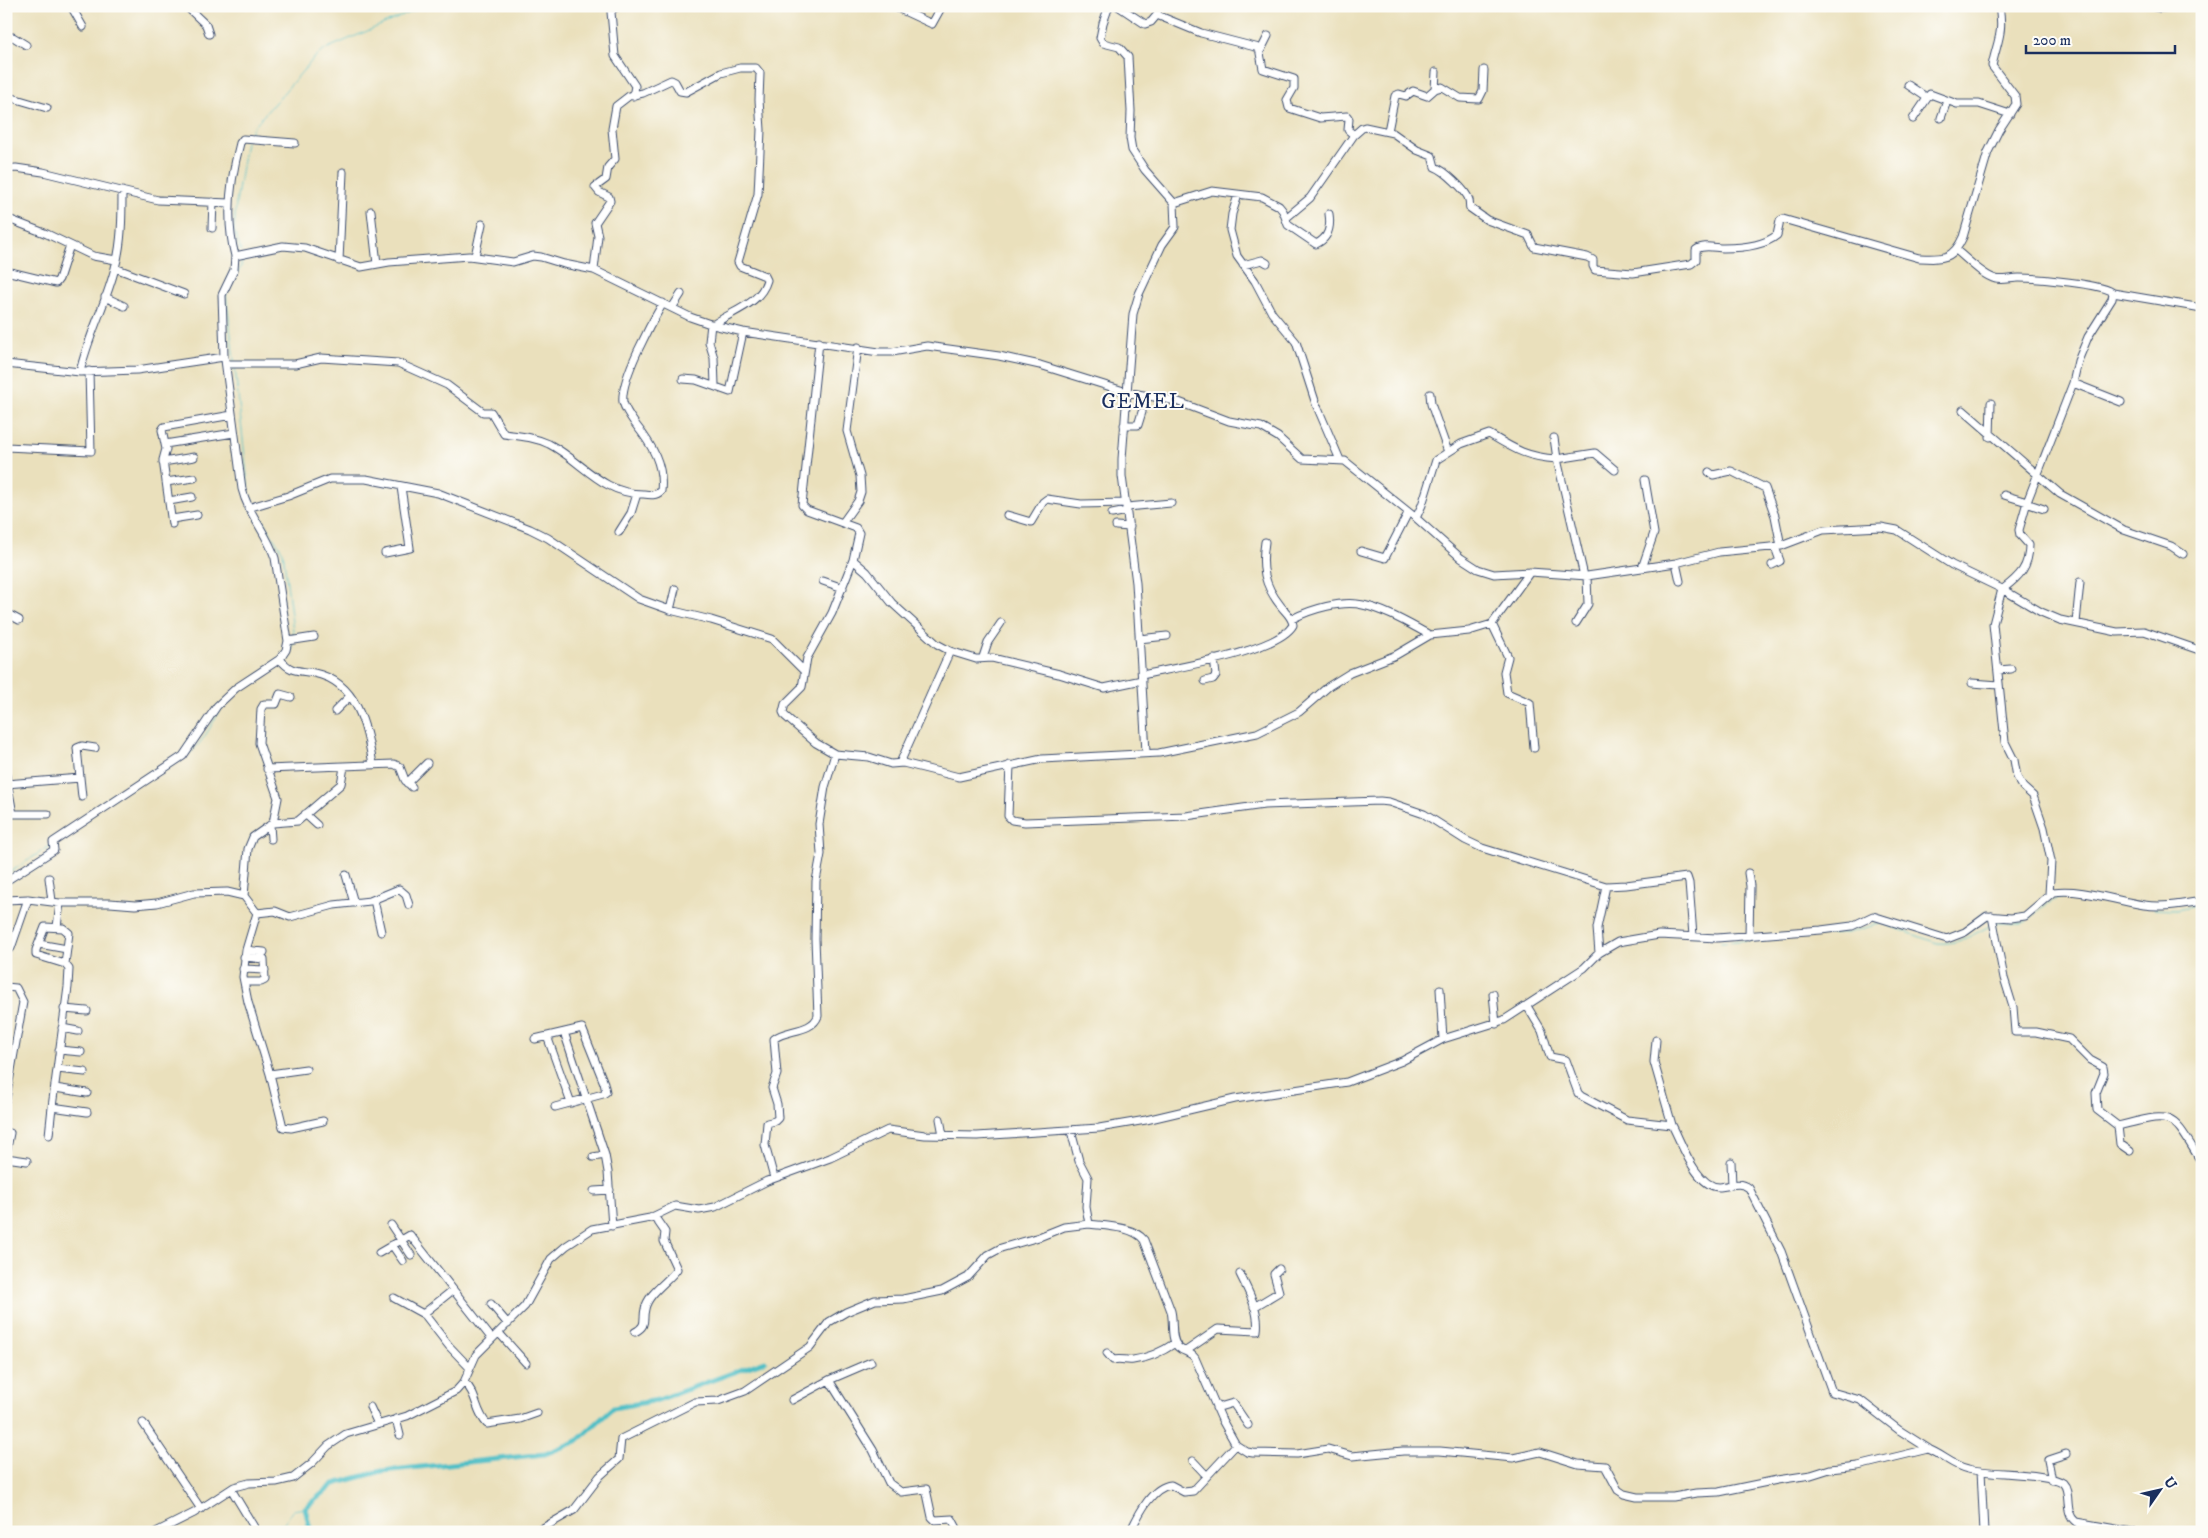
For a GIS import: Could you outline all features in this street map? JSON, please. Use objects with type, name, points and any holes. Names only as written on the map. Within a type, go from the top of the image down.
[{"type":"street","points":[[71,6],[83,27]]},
{"type":"street","points":[[186,6],[206,25],[209,34]]},
{"type":"street","points":[[620,6],[610,12],[612,43],[615,56],[635,86],[633,96]]},
{"type":"street","points":[[627,6],[642,6]]},
{"type":"street","points":[[893,6],[931,24],[934,23],[942,6]]},
{"type":"street","points":[[1109,6],[1102,23],[1100,40],[1103,43],[1119,47],[1128,57],[1132,111],[1130,138],[1132,150],[1145,170],[1174,203],[1175,227],[1162,245],[1139,294],[1133,314],[1124,425],[1122,476],[1130,526],[1146,752]]},
{"type":"street","points":[[1118,6],[1145,24],[1151,22],[1157,15],[1158,6]]},
{"type":"street","points":[[1286,218],[1310,198],[1354,135],[1362,128],[1388,131],[1404,139],[1417,150],[1432,156],[1435,167],[1446,172],[1465,193],[1469,200],[1470,208],[1488,220],[1528,235],[1535,248],[1587,257],[1593,260],[1594,269],[1602,271],[1633,273],[1691,264],[1696,260],[1695,252],[1698,248],[1742,247],[1772,240],[1777,235],[1780,221],[1783,219],[1919,258],[1946,258],[1956,250],[1963,237],[1988,152],[2016,100],[1992,66],[2001,31],[1999,6]]},
{"type":"street","points":[[2151,6],[2160,8],[2191,6]]},
{"type":"street","points":[[2197,6],[2202,6]]},
{"type":"street","points":[[1157,15],[1201,33],[1254,46],[1260,50]]},
{"type":"street","points":[[1268,36],[1260,50],[1263,68],[1294,79],[1294,88],[1288,100],[1289,108],[1320,118],[1346,116],[1349,119],[1349,130],[1354,135]]},
{"type":"street","points":[[6,38],[13,37],[26,45]]},
{"type":"street","points":[[594,270],[598,236],[595,223],[610,201],[608,197],[599,192],[595,187],[606,179],[608,167],[615,159],[612,129],[616,106],[624,99],[671,80],[675,82],[680,91],[686,92],[709,78],[728,70],[756,68],[760,72],[761,144],[758,194],[738,262],[740,266],[765,276],[767,282],[763,289],[747,305],[712,325]]},
{"type":"street","points":[[1388,131],[1395,96],[1399,94],[1406,96],[1412,91],[1427,96],[1435,89],[1442,87],[1460,98],[1479,99],[1484,91],[1484,70]]},
{"type":"street","points":[[1435,89],[1436,72]]},
{"type":"street","points":[[1908,85],[1926,97]]},
{"type":"street","points":[[1912,119],[1930,94],[1963,105],[1979,104],[2010,114]]},
{"type":"street","points":[[6,96],[48,108]]},
{"type":"street","points":[[1942,118],[1947,101]]},
{"type":"street","points":[[6,881],[53,851],[54,846],[183,756],[224,699],[236,688],[281,661],[292,640],[276,558],[242,489],[232,415],[222,295],[234,270],[238,255],[230,236],[228,203],[239,146],[245,140],[295,143]]},
{"type":"street","points":[[6,169],[16,168],[43,172],[158,200],[228,203]]},
{"type":"street","points":[[339,261],[343,172]]},
{"type":"street","points":[[80,372],[84,355],[115,268],[121,234],[122,191]]},
{"type":"street","points":[[1174,203],[1206,192],[1254,195],[1269,200],[1282,209],[1288,225],[1316,244],[1328,232],[1329,214]]},
{"type":"street","points":[[1238,195],[1232,214],[1230,230],[1233,244],[1243,265],[1255,281],[1272,312],[1292,335],[1298,347],[1316,404],[1340,460]]},
{"type":"street","points":[[212,228],[213,202]]},
{"type":"street","points":[[371,211],[377,264]]},
{"type":"street","points":[[6,218],[70,244],[93,256],[116,260]]},
{"type":"street","points":[[475,256],[482,224]]},
{"type":"street","points":[[6,271],[56,283],[59,280],[70,244]]},
{"type":"street","points":[[238,255],[277,246],[291,246],[305,248],[361,267],[475,256],[513,262],[533,256],[541,257],[594,270],[712,325],[743,332],[858,347],[879,352],[892,352],[927,346],[965,350],[1040,365],[1127,392],[1176,401],[1228,421],[1261,427],[1278,437],[1295,454],[1305,460],[1340,460],[1347,462],[1416,518],[1461,558],[1478,569],[1501,575],[1530,572],[1585,576],[1676,562],[1719,552],[1778,547],[1823,530],[1864,527],[1890,528],[1907,536],[1952,565],[2060,620],[2117,632],[2144,631],[2202,651]]},
{"type":"street","points":[[1956,250],[1988,276],[1998,280],[2023,278],[2094,285],[2109,289],[2113,293],[2202,308]]},
{"type":"street","points":[[1243,265],[1262,260],[1267,263]]},
{"type":"street","points":[[115,268],[184,294]]},
{"type":"street","points":[[2049,894],[2051,861],[2044,828],[2033,796],[2019,782],[2014,760],[2006,742],[1994,621],[2002,589],[2018,577],[2028,560],[2028,543],[2020,535],[2019,530],[2026,502],[2073,383],[2078,361],[2088,337],[2112,299],[2113,293]]},
{"type":"street","points":[[672,308],[681,294]]},
{"type":"street","points":[[105,297],[124,306]]},
{"type":"street","points":[[6,364],[80,372],[163,368],[228,362],[295,364],[321,358],[398,363],[447,385],[483,412],[492,413],[502,433],[522,435],[546,443],[610,488],[637,494],[658,494],[661,490],[662,478],[656,454],[626,409],[623,394],[635,356],[663,303]]},
{"type":"street","points":[[712,325],[709,342],[714,358],[715,385]]},
{"type":"street","points":[[684,379],[696,380],[715,385],[729,392],[731,391],[743,332]]},
{"type":"street","points":[[819,342],[802,503],[807,510],[843,522],[856,528],[859,532],[853,560],[843,588],[832,613],[807,658],[802,686],[785,704],[783,713],[816,742],[835,754],[869,757],[891,764],[900,763],[959,777],[1052,757],[1162,752],[1262,732],[1299,712],[1329,686],[1350,673],[1396,655],[1430,635],[1469,631],[1492,624],[1530,572]]},
{"type":"street","points":[[843,522],[858,501],[861,492],[860,476],[847,431],[858,347]]},
{"type":"street","points":[[6,447],[91,451],[90,371]]},
{"type":"street","points":[[2073,383],[2121,402]]},
{"type":"street","points":[[1430,394],[1431,404],[1448,452]]},
{"type":"street","points":[[1990,438],[1991,403]]},
{"type":"street","points":[[1961,411],[1990,438],[2060,494],[2124,530],[2171,546],[2184,554]]},
{"type":"street","points":[[1124,425],[1138,425],[1142,412]]},
{"type":"street","points":[[196,515],[172,521],[163,462],[165,444],[162,430],[164,427],[232,415]]},
{"type":"street","points":[[165,444],[234,433]]},
{"type":"street","points":[[1416,518],[1434,463],[1461,444],[1487,434],[1509,447],[1528,455],[1557,458],[1595,453],[1615,470]]},
{"type":"street","points":[[1554,438],[1585,576],[1588,604],[1576,623]]},
{"type":"street","points":[[163,462],[194,457]]},
{"type":"street","points":[[1709,472],[1713,475],[1732,472],[1765,488],[1775,516],[1780,561],[1772,565]]},
{"type":"street","points":[[166,482],[194,478]]},
{"type":"street","points":[[252,507],[288,496],[330,479],[366,479],[448,496],[530,529],[565,548],[639,599],[670,610],[711,620],[772,639],[804,671]]},
{"type":"street","points":[[1642,568],[1654,533],[1645,480]]},
{"type":"street","points":[[385,553],[410,548],[401,487]]},
{"type":"street","points":[[619,532],[631,513],[637,494]]},
{"type":"street","points":[[2004,495],[2044,509]]},
{"type":"street","points":[[169,501],[192,497]]},
{"type":"street","points":[[1007,515],[1031,522],[1044,501],[1049,498],[1081,504],[1127,507],[1171,503]]},
{"type":"street","points":[[1112,514],[1127,507]]},
{"type":"street","points":[[1361,550],[1385,558],[1408,513]]},
{"type":"street","points":[[1116,526],[1130,526]]},
{"type":"street","points":[[853,560],[867,572],[892,603],[937,644],[950,651],[976,659],[983,658],[1059,674],[1104,688],[1250,650],[1290,630],[1293,625],[1292,619],[1277,601],[1265,579],[1263,567],[1264,542]]},
{"type":"street","points":[[1676,562],[1680,581]]},
{"type":"street","points":[[823,581],[843,588]]},
{"type":"street","points":[[2076,623],[2080,582]]},
{"type":"street","points":[[670,610],[675,589]]},
{"type":"street","points":[[1292,619],[1306,612],[1333,606],[1360,604],[1430,635]]},
{"type":"street","points":[[6,613],[19,620]]},
{"type":"street","points":[[983,658],[987,645],[1001,623]]},
{"type":"street","points":[[1492,624],[1507,654],[1508,660],[1504,672],[1507,693],[1530,703],[1534,748]]},
{"type":"street","points":[[1139,639],[1167,636]]},
{"type":"street","points":[[292,640],[314,638]]},
{"type":"street","points":[[900,763],[950,651]]},
{"type":"street","points":[[1205,681],[1213,680],[1216,675],[1214,659]]},
{"type":"street","points":[[281,661],[290,670],[315,674],[335,680],[350,696],[362,715],[373,764]]},
{"type":"street","points":[[1998,670],[2011,669]]},
{"type":"street","points":[[1972,683],[1999,685]]},
{"type":"street","points":[[271,839],[271,824],[278,798],[259,743],[262,706],[265,704],[276,704],[280,694],[291,697]]},
{"type":"street","points":[[335,711],[350,696]]},
{"type":"street","points":[[82,797],[77,748],[82,746],[96,748]]},
{"type":"street","points":[[774,1178],[764,1145],[767,1123],[778,1118],[778,1107],[772,1088],[776,1074],[774,1038],[811,1024],[817,1020],[818,1016],[815,939],[816,880],[821,854],[819,824],[835,754]]},
{"type":"street","points":[[267,769],[304,766],[344,767],[373,764],[399,766],[410,785],[427,763]]},
{"type":"street","points":[[1010,765],[1008,813],[1011,819],[1018,822],[1165,818],[1264,805],[1389,802],[1424,814],[1465,840],[1482,848],[1606,886],[1687,877],[1693,936]]},
{"type":"street","points":[[244,896],[249,844],[255,835],[271,824],[297,822],[341,784],[344,767]]},
{"type":"street","points":[[6,775],[13,814],[48,814]]},
{"type":"street","points":[[7,784],[80,778]]},
{"type":"street","points":[[306,814],[318,825]]},
{"type":"street","points":[[1748,873],[1750,892],[1749,936]]},
{"type":"street","points":[[346,875],[354,903]]},
{"type":"street","points":[[49,878],[52,902]]},
{"type":"street","points":[[1599,953],[1597,928],[1606,886]]},
{"type":"street","points":[[257,913],[275,911],[289,917],[334,904],[374,900],[401,890],[406,895],[409,905]]},
{"type":"street","points":[[156,1532],[201,1509],[231,1489],[249,1483],[276,1482],[292,1478],[334,1440],[350,1432],[410,1415],[453,1392],[464,1382],[469,1367],[476,1355],[525,1306],[546,1267],[556,1254],[586,1232],[654,1216],[675,1206],[708,1210],[774,1178],[840,1154],[884,1131],[897,1130],[943,1135],[977,1136],[1071,1131],[1146,1120],[1235,1099],[1347,1082],[1402,1061],[1442,1039],[1496,1024],[1584,968],[1599,953],[1612,944],[1632,938],[1660,935],[1710,938],[1749,936],[1852,926],[1873,916],[1947,939],[1965,932],[1984,918],[2025,916],[2049,894],[2057,891],[2079,892],[2118,901],[2160,906],[2202,901]]},
{"type":"street","points":[[6,900],[28,899],[60,903],[147,904],[194,893],[226,892],[244,896],[257,913]]},
{"type":"street","points":[[11,948],[28,899]]},
{"type":"street","points":[[374,900],[381,932]]},
{"type":"street","points":[[57,927],[60,903]]},
{"type":"street","points":[[257,913],[245,953],[244,982],[284,1128],[323,1121]]},
{"type":"street","points":[[1992,917],[2013,1007],[2015,1032],[2036,1032],[2069,1038],[2090,1060],[2102,1066],[2104,1073],[2096,1093],[2097,1109],[2099,1113],[2118,1126],[2120,1144],[2130,1151]]},
{"type":"street","points":[[49,1135],[69,974],[65,964],[68,932],[57,927],[45,927],[36,950],[37,956],[65,964]]},
{"type":"street","points":[[39,944],[67,949]]},
{"type":"street","points":[[244,982],[264,981],[266,944]]},
{"type":"street","points":[[245,953],[264,956]]},
{"type":"street","points":[[243,970],[265,970]]},
{"type":"street","points":[[6,987],[16,988],[23,1000],[6,1099]]},
{"type":"street","points":[[1440,989],[1442,1039]]},
{"type":"street","points":[[1493,994],[1496,1024]]},
{"type":"street","points":[[1527,1006],[1542,1031],[1550,1057],[1566,1060],[1578,1093],[1581,1096],[1627,1120],[1672,1125]]},
{"type":"street","points":[[64,1009],[87,1011]]},
{"type":"street","points":[[62,1028],[78,1031]]},
{"type":"street","points":[[535,1039],[582,1028],[601,1074],[606,1092],[588,1099],[555,1107]]},
{"type":"street","points":[[564,1032],[588,1099],[604,1155],[610,1190],[612,1226]]},
{"type":"street","points":[[547,1036],[571,1103]]},
{"type":"street","points":[[1656,1040],[1654,1062],[1672,1125],[1686,1158],[1705,1180],[1716,1187],[1744,1184],[1749,1188],[1772,1229],[1832,1392],[1860,1400],[1899,1430],[1956,1465],[1980,1471],[2032,1476],[2052,1480],[2064,1485],[2070,1516],[2079,1524],[2133,1532]]},
{"type":"street","points":[[59,1050],[80,1052]]},
{"type":"street","points":[[57,1069],[85,1072]]},
{"type":"street","points":[[270,1074],[306,1069]]},
{"type":"street","points":[[55,1088],[87,1093]]},
{"type":"street","points":[[52,1107],[87,1112]]},
{"type":"street","points":[[2118,1126],[2150,1117],[2169,1119],[2177,1124],[2202,1162]]},
{"type":"street","points":[[940,1120],[943,1135]]},
{"type":"street","points":[[1071,1131],[1079,1161],[1088,1178],[1086,1207],[1089,1224]]},
{"type":"street","points":[[6,1132],[10,1133],[6,1153]]},
{"type":"street","points":[[594,1157],[604,1155]]},
{"type":"street","points":[[6,1158],[27,1161]]},
{"type":"street","points":[[1730,1162],[1732,1185]]},
{"type":"street","points":[[594,1191],[610,1190]]},
{"type":"street","points":[[635,1332],[640,1329],[646,1320],[645,1308],[655,1292],[677,1269],[664,1241],[665,1232],[654,1216]]},
{"type":"street","points":[[536,1532],[576,1507],[600,1476],[620,1459],[621,1440],[695,1402],[718,1401],[745,1391],[810,1347],[833,1318],[875,1300],[903,1299],[942,1291],[968,1277],[988,1255],[1001,1248],[1039,1237],[1064,1227],[1089,1224],[1135,1233],[1144,1240],[1171,1311],[1175,1343],[1180,1349],[1195,1358],[1216,1408],[1236,1445],[1253,1454],[1297,1454],[1332,1449],[1347,1456],[1362,1457],[1403,1451],[1440,1451],[1513,1458],[1540,1452],[1575,1463],[1605,1466],[1618,1490],[1627,1495],[1670,1498],[1696,1493],[1723,1492],[1777,1480],[1811,1475],[1830,1469],[1858,1466],[1930,1449]]},
{"type":"street","points":[[391,1225],[411,1256]]},
{"type":"street","points":[[379,1253],[410,1235],[492,1339]]},
{"type":"street","points":[[392,1245],[403,1261]]},
{"type":"street","points":[[1254,1307],[1279,1292],[1274,1274],[1279,1269]]},
{"type":"street","points":[[1186,1351],[1218,1329],[1256,1331],[1258,1322],[1254,1307],[1240,1274]]},
{"type":"street","points":[[423,1314],[453,1290]]},
{"type":"street","points":[[394,1298],[423,1314],[448,1346],[469,1367]]},
{"type":"street","points":[[491,1304],[508,1324]]},
{"type":"street","points":[[499,1333],[526,1363]]},
{"type":"street","points":[[1107,1353],[1113,1360],[1122,1358],[1133,1360],[1160,1354],[1175,1343]]},
{"type":"street","points":[[792,1400],[829,1380],[871,1362]]},
{"type":"street","points":[[829,1380],[869,1444],[889,1483],[901,1492],[926,1489],[932,1517],[935,1520],[952,1519],[959,1532]]},
{"type":"street","points":[[464,1382],[471,1388],[486,1424],[520,1419],[537,1413]]},
{"type":"street","points":[[1216,1408],[1233,1403],[1248,1425]]},
{"type":"street","points":[[370,1407],[378,1424]]},
{"type":"street","points":[[396,1419],[400,1435]]},
{"type":"street","points":[[144,1423],[201,1509]]},
{"type":"street","points":[[1130,1532],[1144,1506],[1163,1487],[1171,1485],[1184,1492],[1190,1492],[1236,1445]]},
{"type":"street","points":[[2052,1480],[2048,1460],[2066,1454]]},
{"type":"street","points":[[1193,1461],[1207,1476]]},
{"type":"street","points":[[1980,1471],[1984,1532]]},
{"type":"street","points":[[231,1489],[256,1531]]},
{"type":"street","points":[[2079,1524],[2079,1532]]},
{"type":"waterway","points":[[248,136],[255,125],[316,56],[328,48],[416,10],[415,6]]},
{"type":"waterway","points":[[241,251],[234,231],[236,203],[246,142]]},
{"type":"waterway","points":[[232,281],[241,267],[242,258]]},
{"type":"waterway","points":[[226,293],[234,361]]},
{"type":"waterway","points":[[235,368],[249,494],[253,502]]},
{"type":"waterway","points":[[255,508],[283,552],[294,638]]},
{"type":"waterway","points":[[284,660],[292,649],[293,644]]},
{"type":"waterway","points":[[259,677],[279,664]]},
{"type":"waterway","points":[[188,754],[199,744],[225,703]]},
{"type":"waterway","points":[[6,875],[51,845]]},
{"type":"waterway","points":[[1995,923],[2022,923],[2028,921],[2041,908],[2056,899],[2069,896],[2127,905]]},
{"type":"waterway","points":[[2153,909],[2176,910],[2202,905]]},
{"type":"waterway","points":[[1721,942],[1847,933],[1882,923],[1937,943],[1945,943],[1966,938],[1992,925]]},
{"type":"waterway","points":[[313,1532],[309,1525],[305,1508],[334,1484],[382,1471],[545,1454],[577,1441],[613,1408],[658,1400],[765,1361]]},
{"type":"waterway","points":[[261,1532],[283,1524],[293,1510],[305,1508]]},
{"type":"district","name":"GEMEL","points":[[1143,401]]}]
